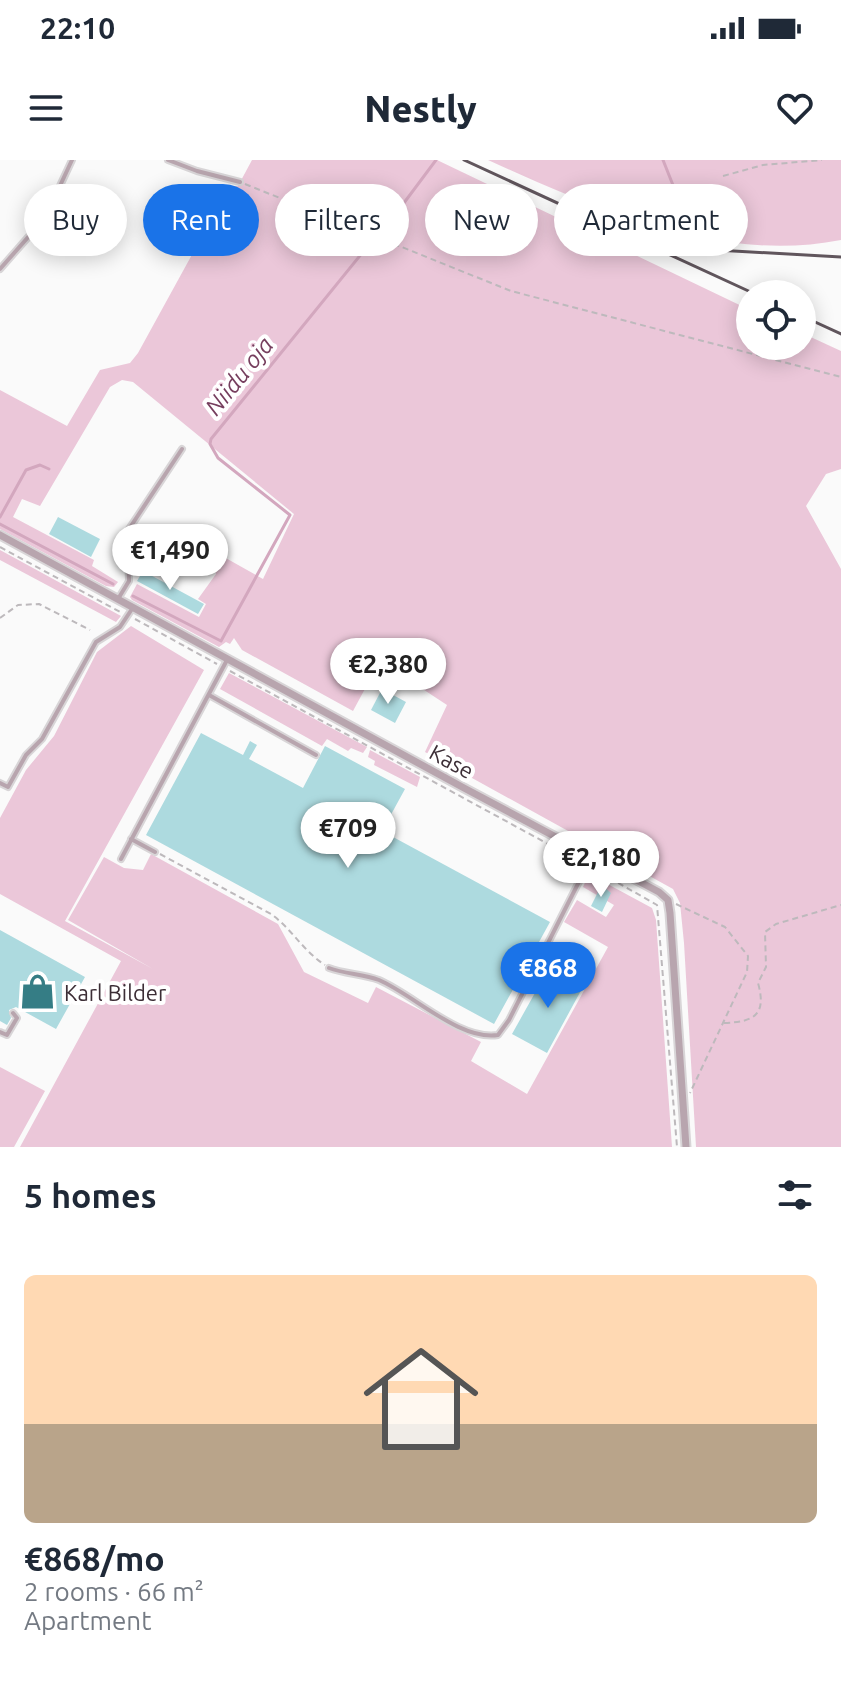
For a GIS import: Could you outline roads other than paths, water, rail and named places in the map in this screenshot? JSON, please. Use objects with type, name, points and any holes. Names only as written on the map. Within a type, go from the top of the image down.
[{"type":"street","name":"Kase","points":[[0,535],[659,892],[668,900],[686,1147]]},
{"type":"lane","points":[[0,269],[45,218],[72,160]]},
{"type":"lane","points":[[168,160],[240,182]]},
{"type":"lane","points":[[118,599],[129,581],[127,532],[182,449]]},
{"type":"lane","points":[[0,783],[8,787],[26,755],[42,739],[96,642],[120,627],[130,617],[133,607]]},
{"type":"lane","points":[[121,859],[228,658]]},
{"type":"lane","points":[[209,695],[316,755]]},
{"type":"lane","points":[[131,839],[155,852]]},
{"type":"lane","points":[[329,968],[379,981],[468,1031],[486,1037],[498,1035],[509,1020],[592,856]]},
{"type":"lane","points":[[0,1032],[7,1035],[17,1018],[13,1013]]},
{"type":"waterway","name":"Niidu oja","points":[[409,196],[436,160]]},
{"type":"waterway","points":[[663,160],[673,184]]},
{"type":"waterway","name":"Niidu oja","points":[[133,596],[221,641],[290,515],[218,458],[210,444],[211,439],[360,256]]},
{"type":"waterway","points":[[0,517],[26,470],[40,465],[49,469]]},
{"type":"waterway","name":"Niidu oja","points":[[0,524],[113,584]]},
{"type":"railway","points":[[464,160],[736,285]]},
{"type":"railway","points":[[748,252],[841,257]]},
{"type":"railway","points":[[816,322],[841,334]]},
{"type":"place","name":"Karl Bilder","points":[[38,992]]}]
